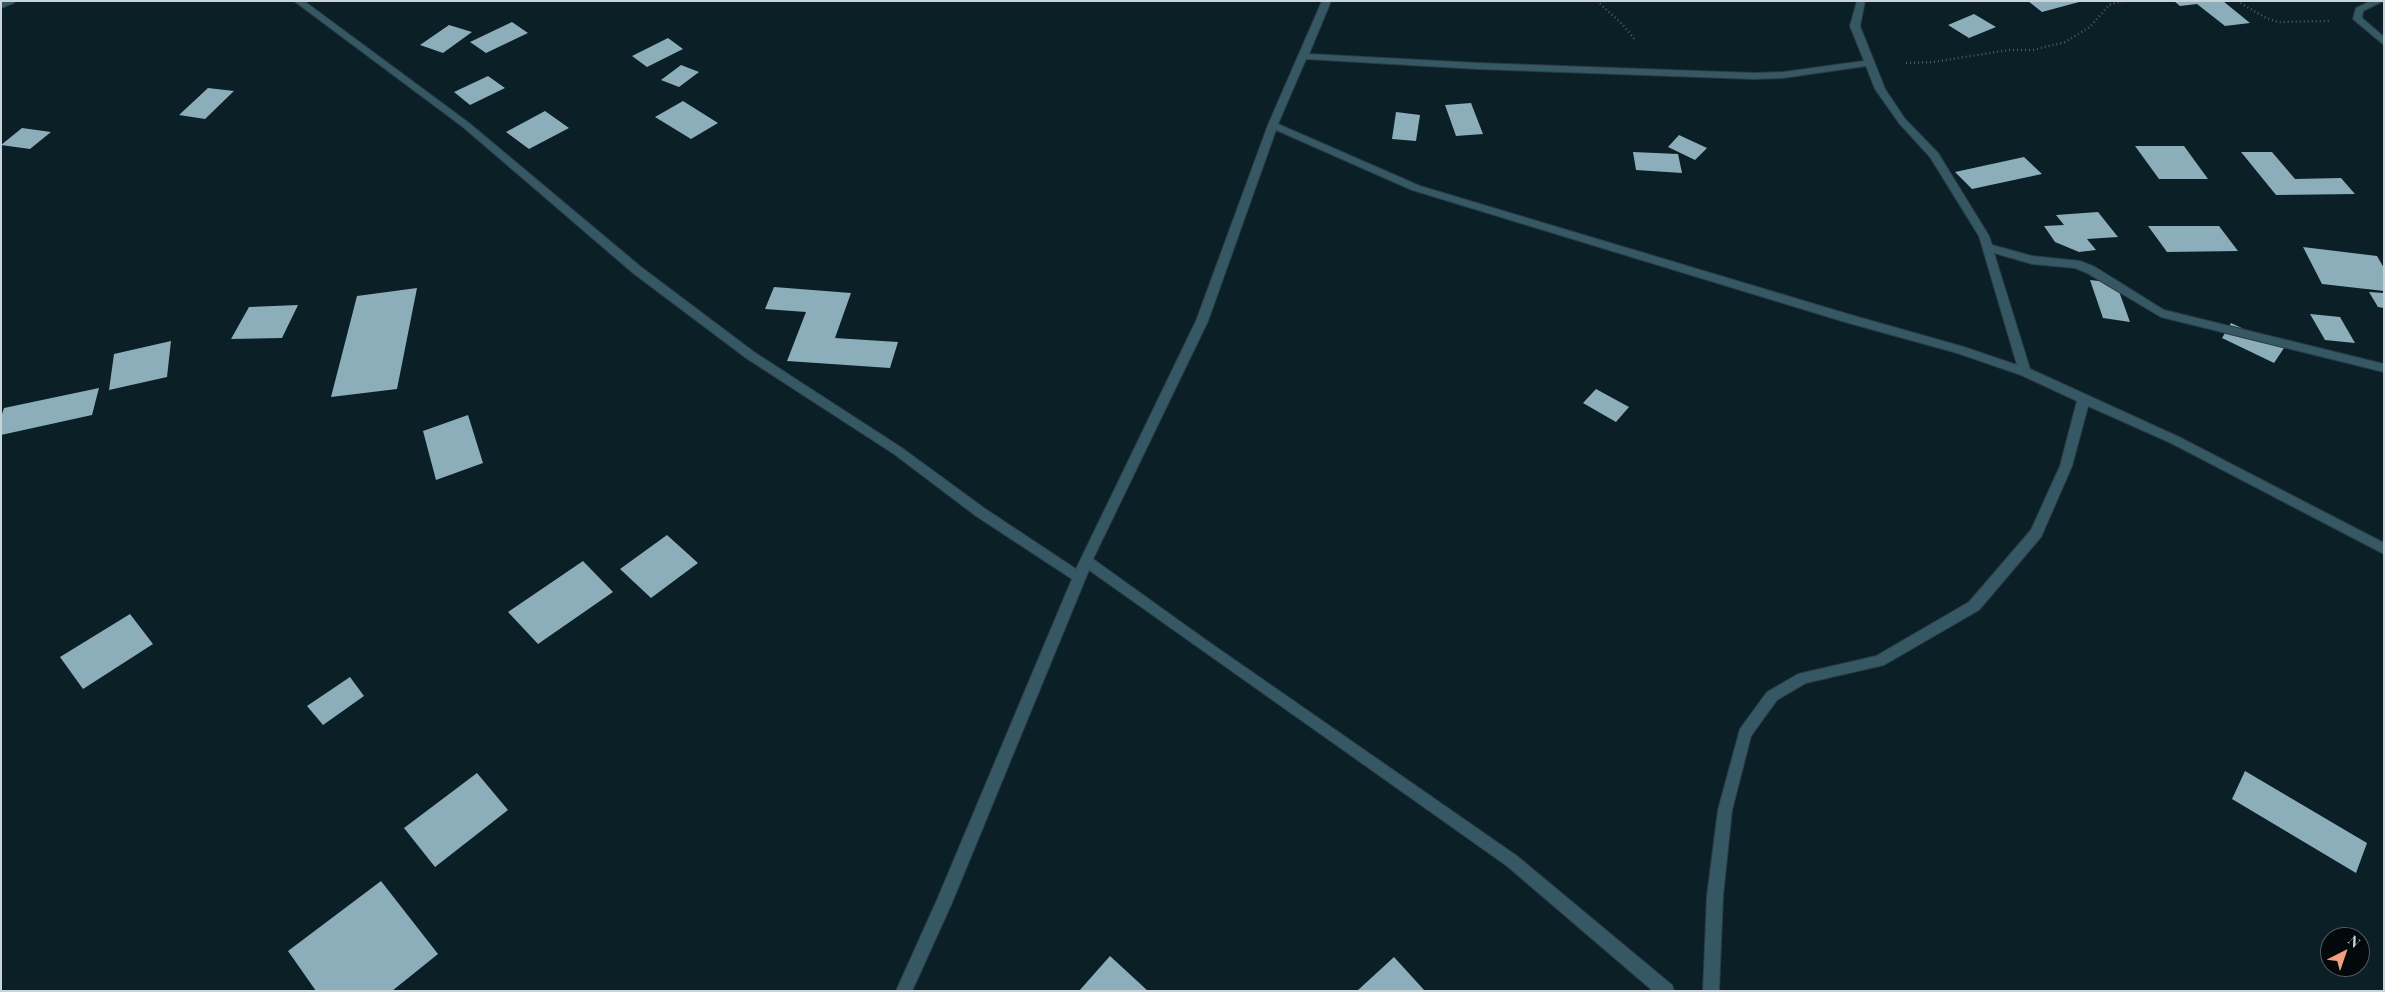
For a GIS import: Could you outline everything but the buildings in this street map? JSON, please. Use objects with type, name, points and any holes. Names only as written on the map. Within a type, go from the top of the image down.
[{"type":"street","points":[[1,5],[11,1]]},
{"type":"street","points":[[298,1],[466,125],[637,270],[750,355],[898,451],[980,512],[1080,578]]},
{"type":"street","points":[[904,991],[943,905],[1086,561],[1202,321],[1272,125],[1327,1]]},
{"type":"street","points":[[1861,1],[1855,26],[1868,63],[1880,89],[1902,121],[1934,154],[1984,236],[2024,372]]},
{"type":"street","points":[[2379,1],[2359,10],[2358,19],[2384,42]]},
{"type":"street","points":[[1302,56],[1478,66],[1783,75],[1868,63]]},
{"type":"street","points":[[1272,125],[1416,188],[1848,320],[1960,350],[2024,372],[2174,440],[2384,549]]},
{"type":"street","points":[[1988,247],[2032,260],[2076,264],[2104,276],[2148,307],[2169,316],[2384,368]]},
{"type":"street","points":[[1711,991],[1715,896],[1725,810],[1745,734],[1772,696],[1803,678],[1879,661],[1974,606],[2036,532],[2066,466],[2084,398]]},
{"type":"street","points":[[1086,561],[1209,650],[1512,861],[1666,991]]},
{"type":"path","points":[[1598,1],[1622,24],[1661,72]]},
{"type":"path","points":[[1868,63],[1914,63],[2009,50],[2033,50],[2065,42],[2090,27],[2109,5],[2124,1]]},
{"type":"path","points":[[2237,1],[2266,18],[2281,23],[2358,19]]}]
